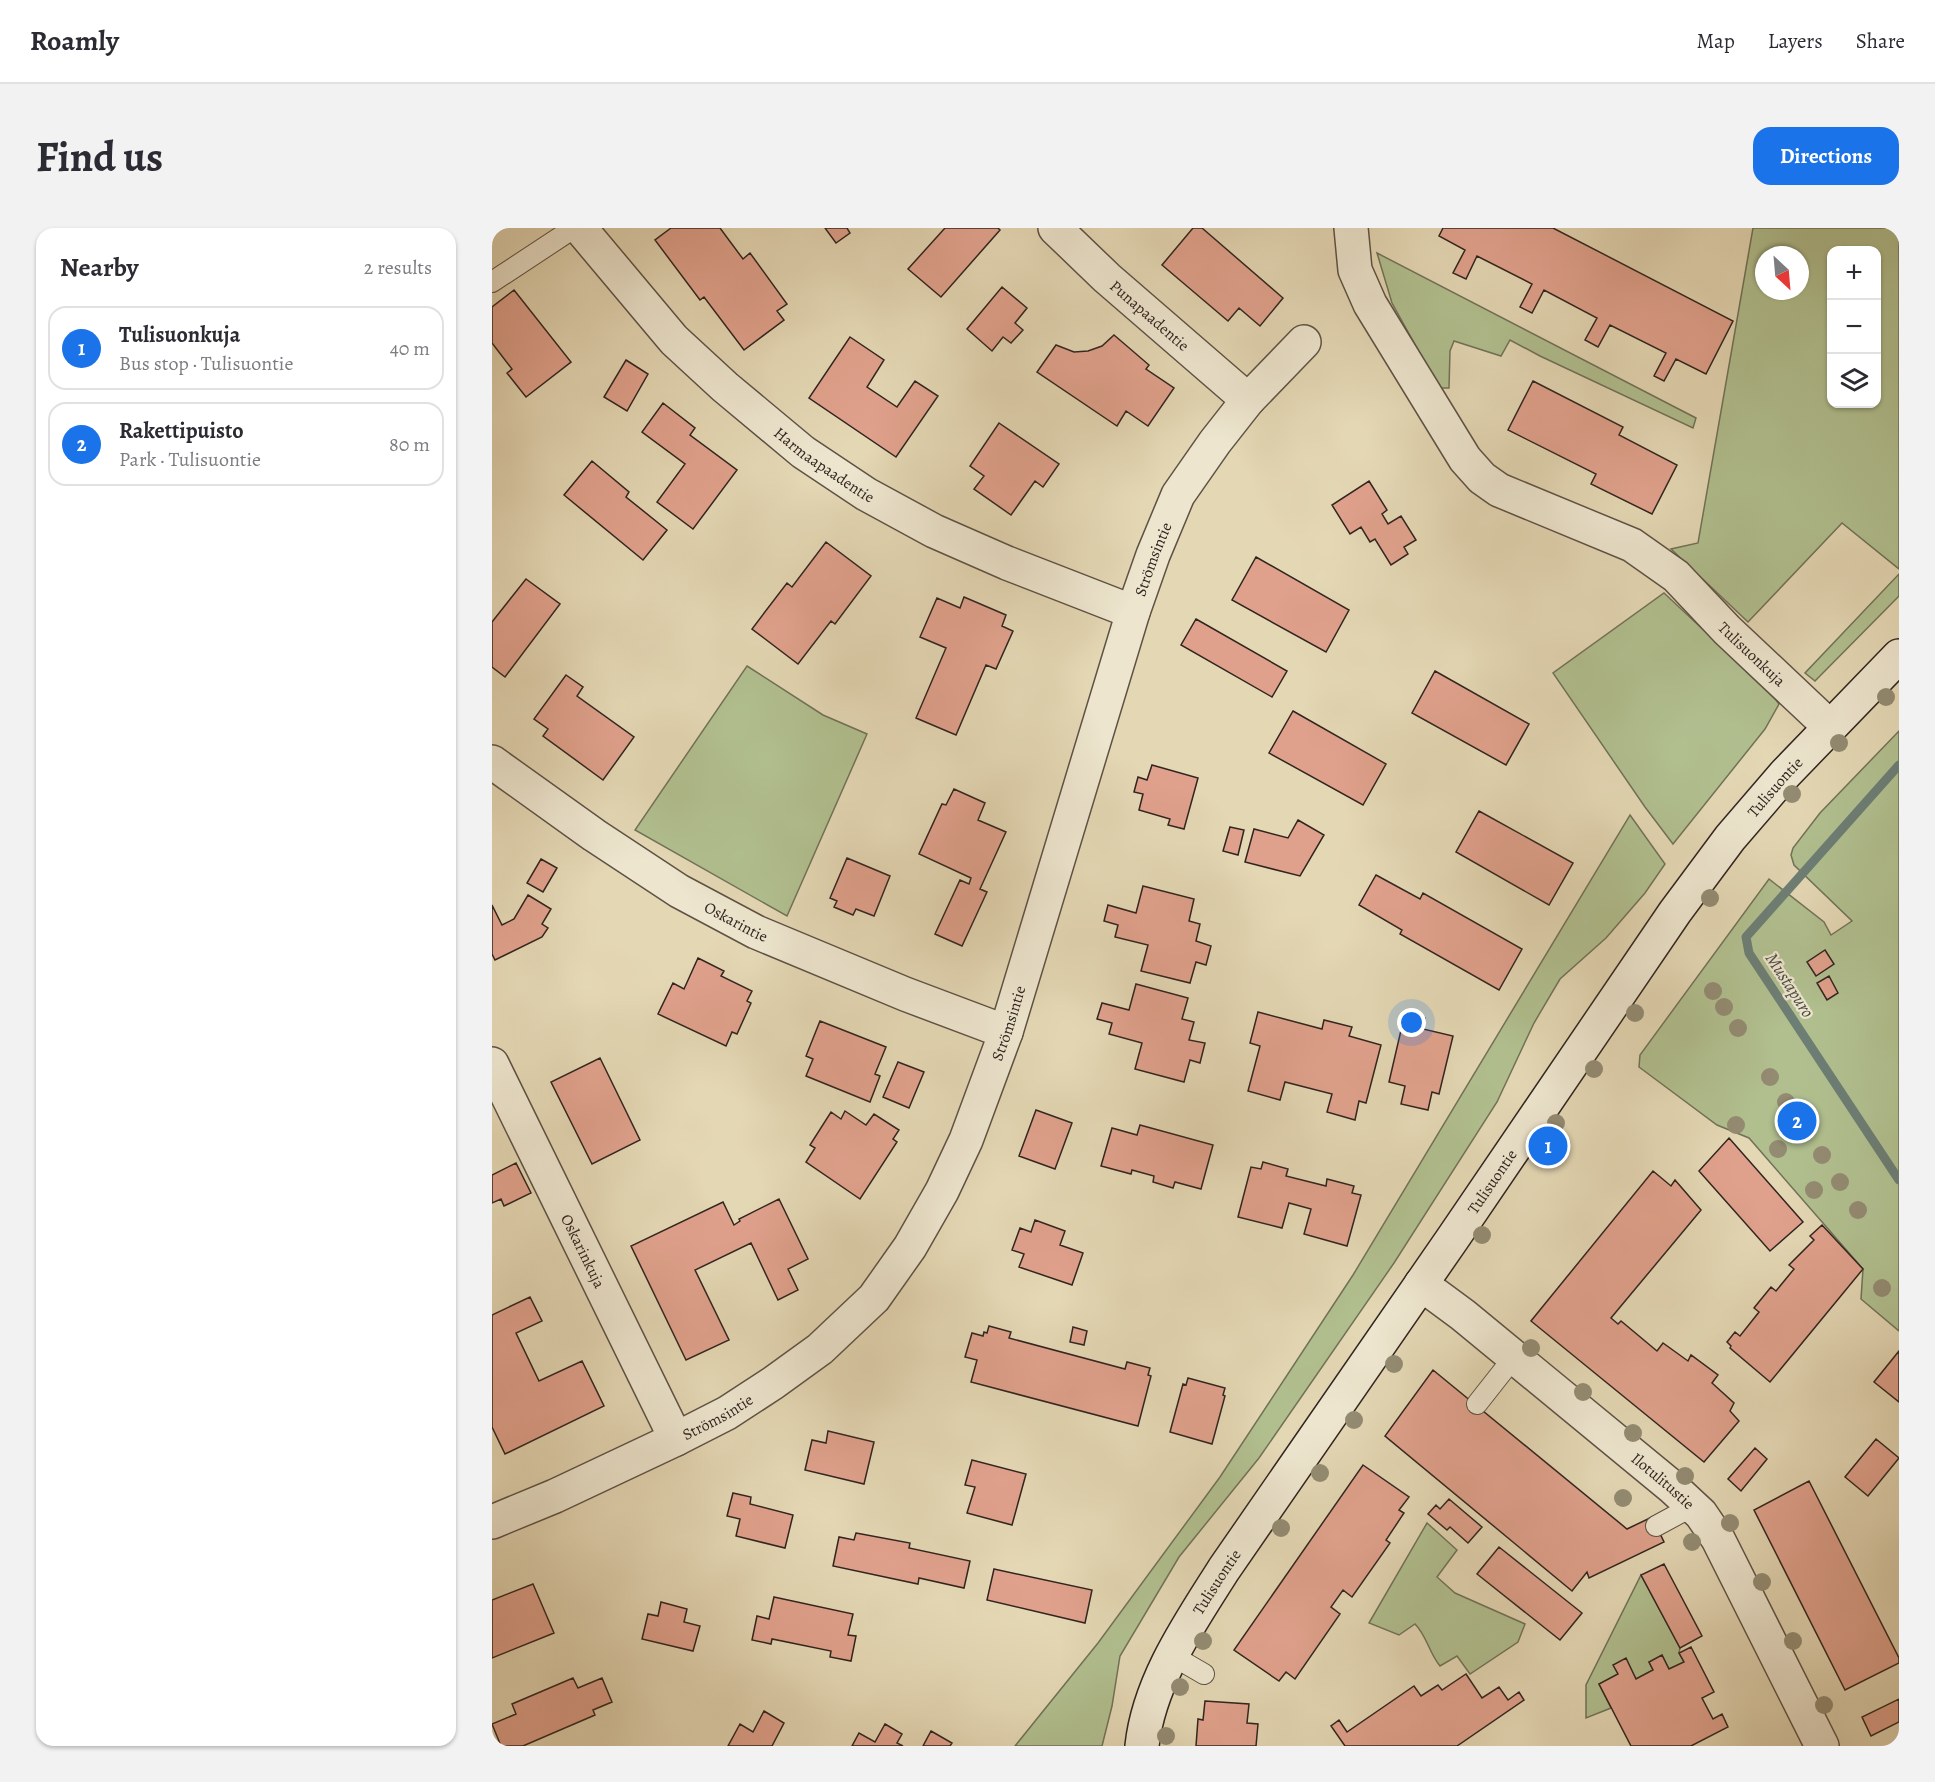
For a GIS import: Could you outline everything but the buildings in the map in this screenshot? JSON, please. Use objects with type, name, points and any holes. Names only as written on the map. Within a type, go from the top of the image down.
[{"type":"street","name":"Punapaadentie","points":[[1055,228],[1107,278],[1248,400]]},
{"type":"street","name":"Tulisuonkuja","points":[[1351,228],[1355,270],[1370,304],[1465,459],[1482,478],[1499,490],[1632,544],[1676,576],[1727,630],[1830,727]]},
{"type":"street","name":"Harmaapaadentie","points":[[580,229],[675,340],[725,387],[803,452],[866,494],[934,531],[1007,563],[1133,612]]},
{"type":"street","name":"Strömsintie","points":[[492,1522],[555,1496],[676,1439],[727,1413],[773,1383],[820,1349],[874,1298],[910,1247],[942,1191],[966,1140],[1006,1032],[1133,612],[1152,555],[1178,495],[1248,400],[1304,342]]},
{"type":"street","name":"Tulisuontie","points":[[1142,1746],[1150,1707],[1173,1656],[1193,1618],[1224,1569],[1675,912],[1730,838],[1785,774],[1899,656]]},
{"type":"street","name":"Oskarintie","points":[[492,762],[594,835],[679,891],[756,932],[905,994],[1006,1032]]},
{"type":"street","name":"Oskarinkuja","points":[[492,1064],[676,1439]]},
{"type":"street","name":"Ilotulitustie","points":[[1421,1284],[1514,1357],[1693,1506],[1707,1522],[1718,1539],[1822,1746]]},
{"type":"lane","points":[[492,282],[580,229]]},
{"type":"lane","points":[[1477,1404],[1514,1357]]},
{"type":"lane","points":[[1656,1526],[1693,1506]]},
{"type":"lane","points":[[1173,1656],[1204,1674]]},
{"type":"green space","points":[[1753,228],[1899,228],[1899,569],[1842,523],[1748,622],[1671,549],[1698,543]]},
{"type":"green space","points":[[1377,253],[1696,418],[1693,428],[1510,340],[1501,356],[1454,341],[1450,351],[1449,388],[1439,388],[1392,303]]},
{"type":"green space","points":[[1899,574],[1899,596],[1815,681],[1805,673]]},
{"type":"green space","points":[[1664,593],[1772,694],[1779,704],[1765,729],[1673,844],[1553,673]]},
{"type":"green space","points":[[747,666],[823,715],[867,734],[787,916],[635,830]]},
{"type":"green space","points":[[1899,731],[1899,1331],[1861,1299],[1863,1269],[1749,1138],[1717,1125],[1639,1067],[1640,1055],[1769,879],[1824,922],[1831,935],[1852,921],[1794,865],[1791,855],[1793,848],[1820,813]]},
{"type":"green space","points":[[1630,815],[1665,864],[1645,893],[1606,938],[1560,979],[1534,1023],[1497,1102],[1394,1263],[1259,1458],[1179,1557],[1120,1656],[1112,1706],[1102,1746],[1015,1746],[1098,1643],[1220,1477],[1353,1275]]},
{"type":"green space","points":[[1427,1523],[1457,1550],[1437,1577],[1455,1593],[1525,1624],[1518,1642],[1470,1674],[1457,1656],[1440,1666],[1415,1624],[1399,1635],[1369,1623]]},
{"type":"green space","points":[[1641,1575],[1680,1648],[1679,1653],[1684,1662],[1669,1669],[1662,1655],[1649,1662],[1653,1670],[1636,1679],[1626,1659],[1614,1665],[1618,1674],[1599,1684],[1611,1708],[1586,1718],[1586,1685]]},
{"type":"waterway","name":"Mustapuro","points":[[1899,765],[1746,937],[1749,953],[1899,1180]]},
{"type":"place","name":"Rakettipuisto","points":[[1797,1121]]},
{"type":"place","name":"Tulisuonkuja","points":[[1548,1146]]}]
